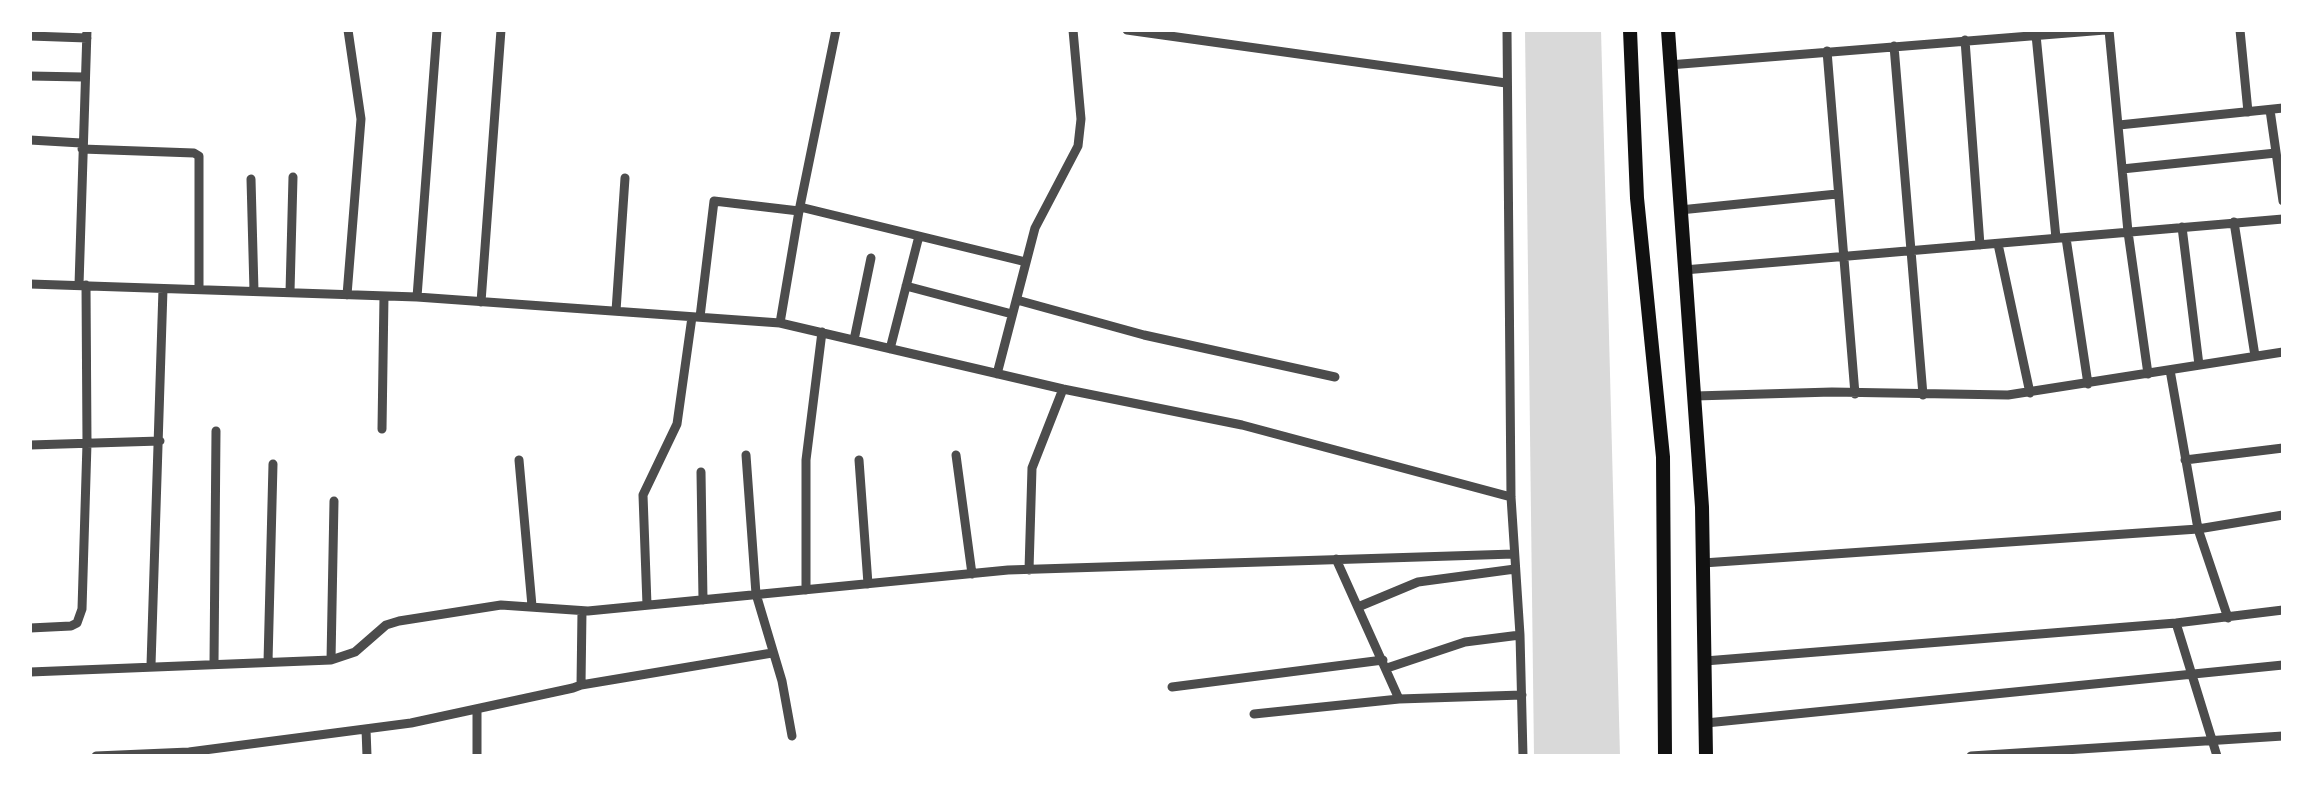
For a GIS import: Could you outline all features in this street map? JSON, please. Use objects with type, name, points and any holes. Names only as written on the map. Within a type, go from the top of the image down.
[{"type":"highway","points":[[1630,30],[1637,198],[1663,457],[1666,756]]},
{"type":"highway","points":[[1668,30],[1703,563],[1706,756]]},
{"type":"street","points":[[347,295],[361,119],[348,30]]},
{"type":"street","points":[[417,297],[436,30]]},
{"type":"street","points":[[481,302],[500,30]]},
{"type":"street","points":[[780,323],[836,30]]},
{"type":"street","points":[[997,374],[1035,228],[1078,146],[1082,120],[1074,30]]},
{"type":"street","points":[[1127,30],[1506,84]]},
{"type":"street","points":[[1506,30],[1511,497],[1520,635],[1522,756]]},
{"type":"street","points":[[1669,64],[1965,40],[1996,34],[2107,30],[2128,232],[2148,374]]},
{"type":"street","points":[[2240,30],[2248,112]]},
{"type":"street","points":[[30,36],[87,34],[82,146],[87,443],[80,616],[72,626],[30,628]]},
{"type":"street","points":[[2036,35],[2061,238],[2088,384]]},
{"type":"street","points":[[1965,40],[1980,246]]},
{"type":"street","points":[[1894,46],[1923,395]]},
{"type":"street","points":[[1827,50],[1854,394]]},
{"type":"street","points":[[30,76],[83,78]]},
{"type":"street","points":[[2118,124],[2283,108]]},
{"type":"street","points":[[2270,110],[2283,201]]},
{"type":"street","points":[[30,140],[199,156],[199,289]]},
{"type":"street","points":[[2122,169],[2279,157]]},
{"type":"street","points":[[290,292],[293,177]]},
{"type":"street","points":[[616,311],[625,178]]},
{"type":"street","points":[[251,179],[254,291]]},
{"type":"street","points":[[1680,210],[1837,194]]},
{"type":"street","points":[[647,605],[643,495],[682,407],[714,201],[799,209],[1026,262]]},
{"type":"street","points":[[1684,270],[2283,219]]},
{"type":"street","points":[[2234,222],[2254,356]]},
{"type":"street","points":[[2182,227],[2199,365]]},
{"type":"street","points":[[890,349],[919,236]]},
{"type":"street","points":[[1998,244],[2030,393]]},
{"type":"street","points":[[854,340],[871,258]]},
{"type":"street","points":[[30,284],[417,297],[780,323],[1063,390],[1242,425],[1511,497]]},
{"type":"street","points":[[906,286],[1012,314]]},
{"type":"street","points":[[151,665],[163,289]]},
{"type":"street","points":[[382,429],[384,296]]},
{"type":"street","points":[[1016,300],[1144,335],[1335,376]]},
{"type":"street","points":[[806,590],[806,460],[822,332]]},
{"type":"street","points":[[1694,396],[2030,393],[2283,352]]},
{"type":"street","points":[[2170,370],[2198,528],[2228,618]]},
{"type":"street","points":[[1029,570],[1032,468],[1063,390]]},
{"type":"street","points":[[214,663],[216,431]]},
{"type":"street","points":[[30,445],[160,441]]},
{"type":"street","points":[[2186,460],[2283,448]]},
{"type":"street","points":[[956,455],[972,574]]},
{"type":"street","points":[[746,456],[756,594],[782,681],[792,736]]},
{"type":"street","points":[[518,460],[532,606]]},
{"type":"street","points":[[859,460],[868,584]]},
{"type":"street","points":[[268,662],[272,464]]},
{"type":"street","points":[[701,472],[702,600]]},
{"type":"street","points":[[331,660],[334,501]]},
{"type":"street","points":[[1703,563],[2198,528],[2283,514]]},
{"type":"street","points":[[30,672],[331,660],[354,652],[386,625],[501,605],[582,610],[1029,570],[1514,554]]},
{"type":"street","points":[[1336,559],[1399,699]]},
{"type":"street","points":[[1358,607],[1418,582],[1515,569]]},
{"type":"street","points":[[580,685],[582,610]]},
{"type":"street","points":[[1706,661],[2176,624],[2283,610]]},
{"type":"street","points":[[2176,624],[2217,756]]},
{"type":"street","points":[[1172,686],[1385,664],[1465,642],[1520,635]]},
{"type":"street","points":[[96,756],[189,752],[366,729],[580,685],[772,653]]},
{"type":"street","points":[[1706,723],[2283,665]]},
{"type":"street","points":[[1254,714],[1399,699],[1522,694]]},
{"type":"street","points":[[476,709],[478,756]]},
{"type":"street","points":[[366,729],[367,756]]},
{"type":"street","points":[[1971,756],[2283,736]]},
{"type":"shaded area","points":[[1525,30],[1601,30],[1620,756],[1534,756]]}]
